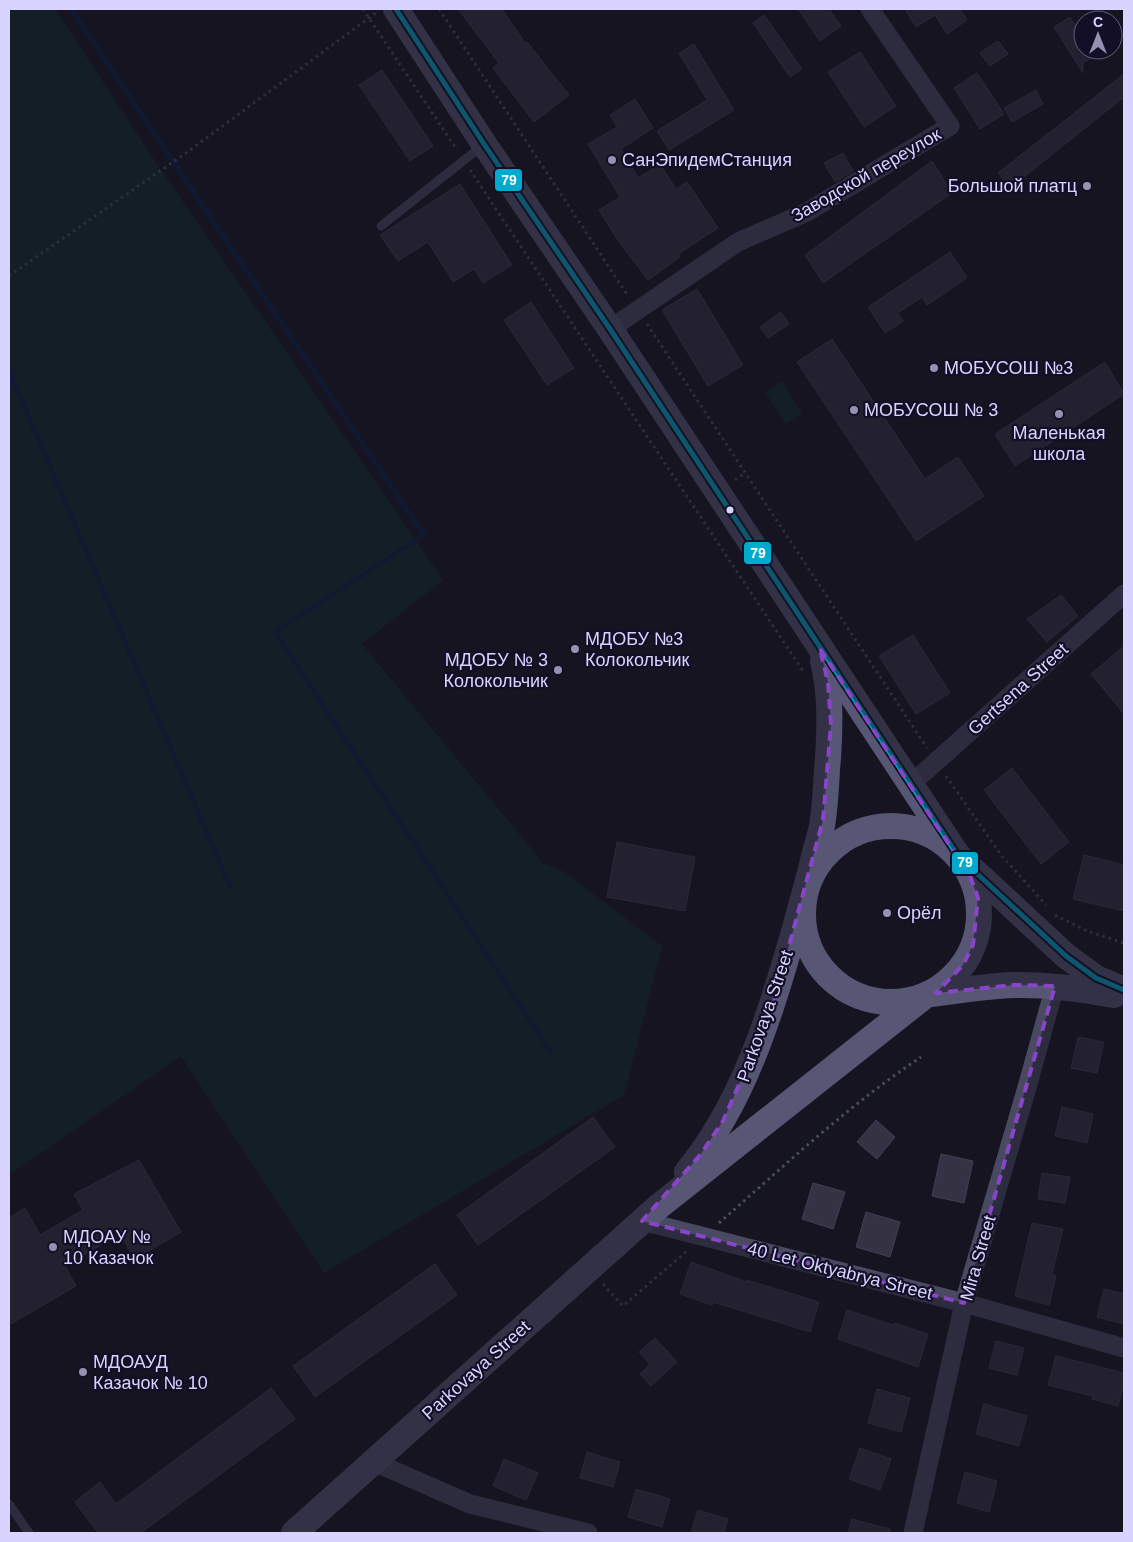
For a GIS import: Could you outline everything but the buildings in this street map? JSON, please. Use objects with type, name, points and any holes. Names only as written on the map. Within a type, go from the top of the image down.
[{"type":"main road","points":[[396,9],[484,144],[610,328],[970,876],[978,898],[979,922],[974,945],[962,965],[946,982],[926,995]]},
{"type":"main road","points":[[820,649],[828,682],[830,724],[823,820],[802,908],[804,934],[814,958],[830,978],[851,993],[876,1001],[901,1001],[926,995],[980,987],[1014,985],[1080,988],[1124,997]]},
{"type":"main road","points":[[806,890],[812,873],[827,853],[846,838],[868,829],[893,826],[917,830],[939,840],[958,856],[1066,956],[1096,978],[1124,990]]},
{"type":"main road","name":"Parkovaya Street","points":[[650,1214],[701,1154],[723,1121],[740,1088],[772,1009],[806,890]]},
{"type":"main road","name":"Parkovaya Street","points":[[294,1533],[650,1214],[926,995]]},
{"type":"street","name":"Заводской переулок","points":[[610,328],[738,242],[807,212],[950,126],[870,9]]},
{"type":"street","name":"Gertsena Street","points":[[911,784],[1124,594]]},
{"type":"street","name":"Mira Street","points":[[913,1533],[964,1303],[1055,986]]},
{"type":"street","name":"40 Let Oktyabrya Street","points":[[650,1214],[703,1237],[964,1303],[1124,1348]]},
{"type":"street","points":[[374,1462],[470,1504],[588,1533]]},
{"type":"lane","points":[[381,226],[484,144]]},
{"type":"lane","points":[[9,1504],[29,1533]]},
{"type":"path","points":[[364,9],[805,674]]},
{"type":"path","points":[[9,276],[181,157],[381,9]]},
{"type":"path","points":[[439,9],[936,761],[1001,855],[1047,907]]},
{"type":"path","points":[[1054,915],[1087,931],[1124,943]]},
{"type":"path","points":[[589,1268],[623,1306],[831,1125],[898,1072],[921,1057]]},
{"type":"highlighted area","points":[[820,649],[970,876],[978,898],[973,945],[963,965],[936,993],[1014,985],[1055,986],[964,1303],[642,1221],[701,1154],[723,1121],[772,1009],[823,820],[831,724],[828,682]]},
{"type":"green space","points":[[9,9],[55,9],[157,164],[443,580],[362,644],[544,864],[563,871],[662,946],[624,1095],[324,1273],[181,1056],[9,1175]]},
{"type":"green space","points":[[782,381],[802,413],[786,424],[765,392]]},
{"type":"waterway","points":[[71,9],[424,535],[275,632],[550,1051]]},
{"type":"waterway","points":[[9,371],[230,887]]},
{"type":"transit line","name":"79","points":[[396,9],[958,856],[1066,956],[1096,978],[1124,990]]},
{"type":"place","name":"СанЭпидемСтанция","points":[[612,160]]},
{"type":"place","name":"Большой платц","points":[[1087,186]]},
{"type":"place","name":"МОБУСОШ №3","points":[[934,368]]},
{"type":"place","name":"МОБУСОШ № 3","points":[[854,410]]},
{"type":"place","name":"Маленькая школа","points":[[1059,414]]},
{"type":"place","name":"МДОБУ №3 Колокольчик","points":[[575,649]]},
{"type":"place","name":"МДОБУ № 3 Колокольчик","points":[[558,670]]},
{"type":"place","name":"Орёл","points":[[887,913]]},
{"type":"place","name":"МДОАУ № 10 Казачок","points":[[53,1247]]},
{"type":"place","name":"МДОАУД Казачок № 10","points":[[83,1372]]}]
